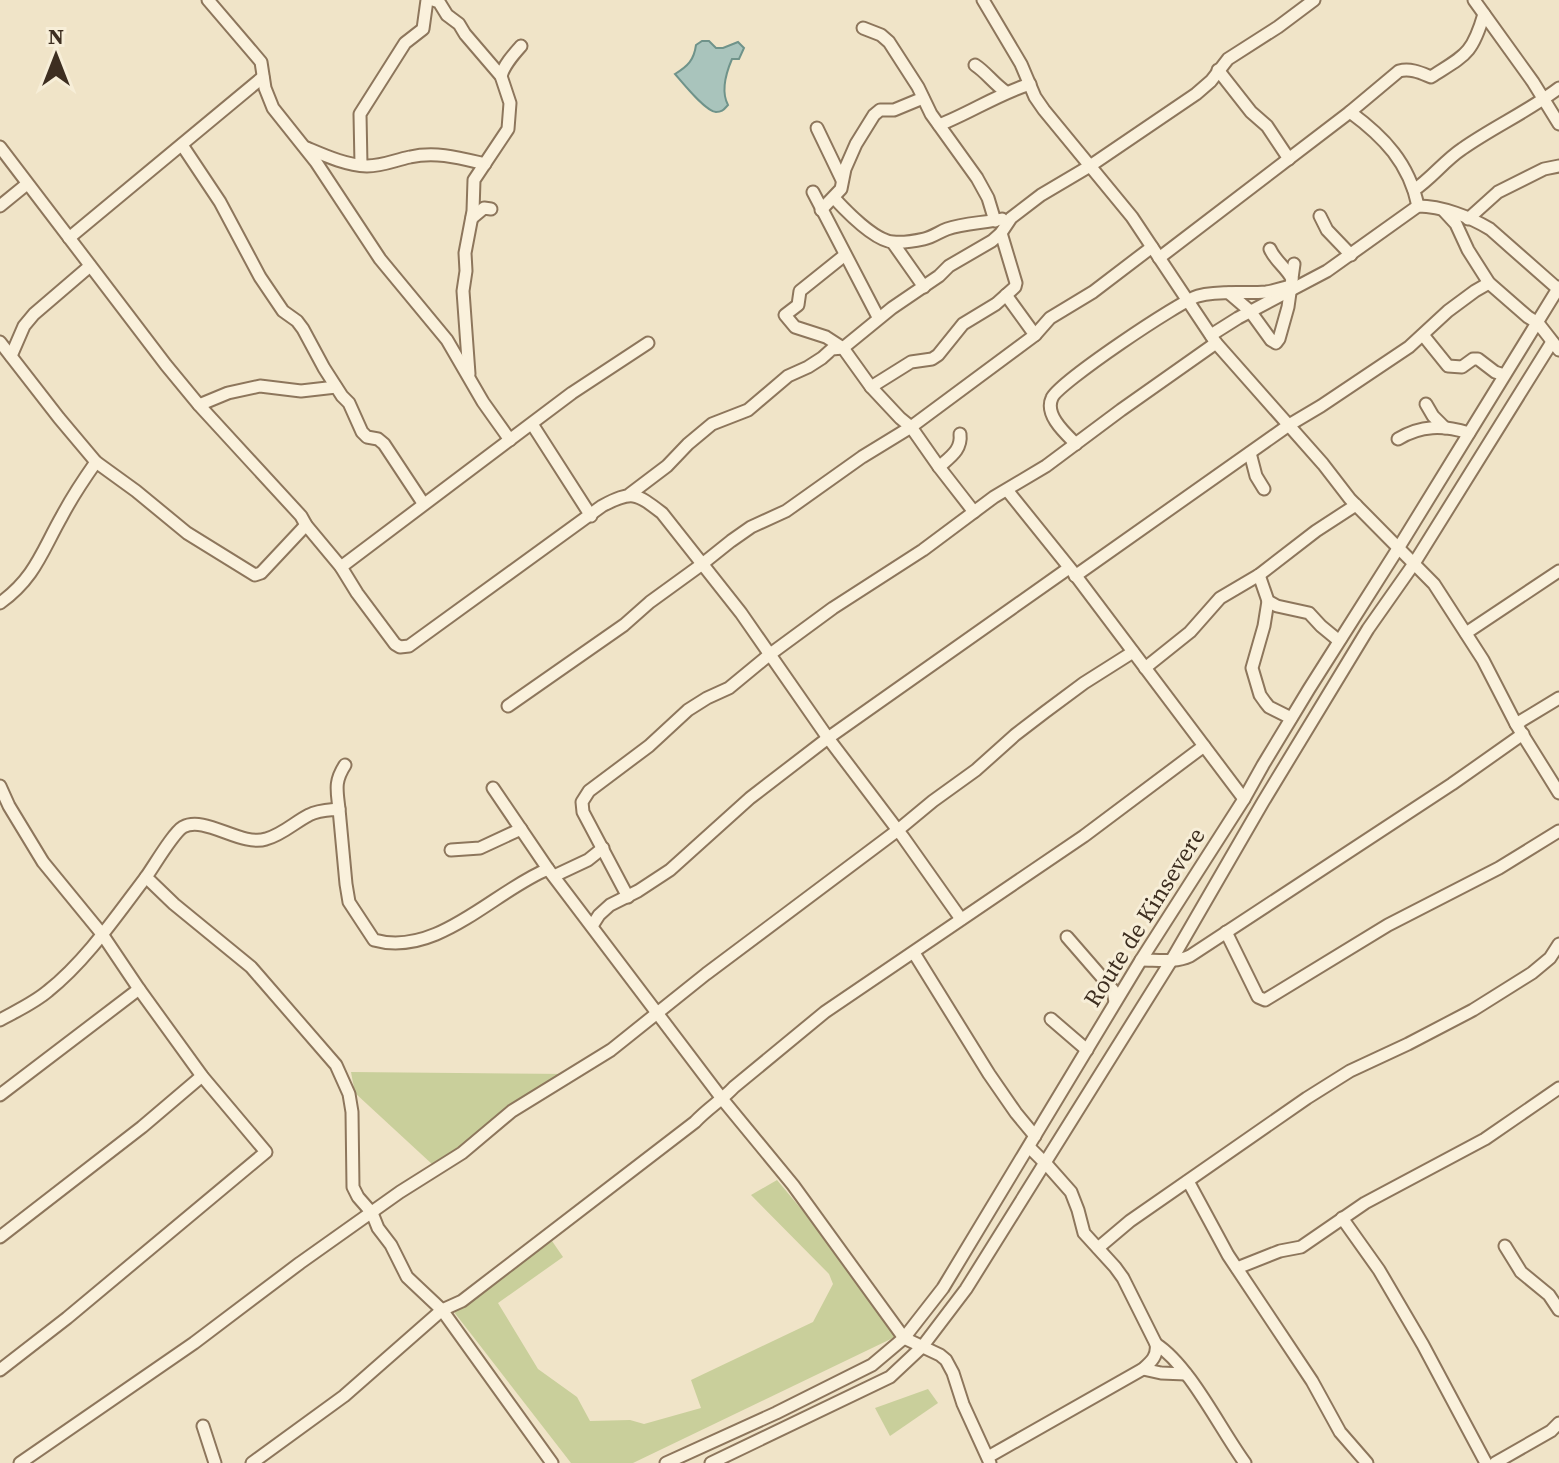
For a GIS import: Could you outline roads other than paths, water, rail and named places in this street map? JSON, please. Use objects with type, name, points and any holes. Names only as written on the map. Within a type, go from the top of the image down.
[{"type":"street","points":[[208,0],[261,62],[265,88],[273,108],[303,146],[380,259],[447,340],[483,402],[510,440]]},
{"type":"street","points":[[361,165],[360,114],[405,43],[423,29],[430,0],[439,2],[501,76],[509,98],[509,125],[474,180],[463,291],[469,375]]},
{"type":"street","points":[[983,0],[1044,110],[1132,217],[1214,339],[1356,505],[1434,584],[1483,660],[1559,793]]},
{"type":"street","points":[[0,147],[199,405],[301,516],[395,644],[405,647],[602,506],[630,494],[667,466],[712,424],[748,410],[788,376],[815,363],[832,349],[843,348],[878,317],[924,287],[949,266],[992,241],[1011,218],[1056,185],[1090,166],[1196,94],[1228,59],[1314,0]]},
{"type":"street","points":[[1475,1],[1559,124]]},
{"type":"street","points":[[508,706],[624,625],[751,527],[786,511],[862,457],[911,427],[1035,335],[1050,318],[1156,252],[1289,159],[1399,71],[1408,70],[1431,77],[1463,56],[1473,45],[1484,14]]},
{"type":"street","points":[[863,28],[889,42],[939,125],[977,178],[988,198],[995,221]]},
{"type":"street","points":[[501,76],[506,63],[521,46]]},
{"type":"street","points":[[975,65],[1006,92]]},
{"type":"street","points":[[1218,70],[1251,112],[1267,126],[1289,159]]},
{"type":"street","points":[[69,238],[263,77]]},
{"type":"street","points":[[939,125],[1006,92],[1030,84]]},
{"type":"street","points":[[1414,190],[1432,178],[1459,151],[1559,88]]},
{"type":"street","points":[[821,210],[841,189],[856,144],[874,115],[880,110],[894,110],[923,98]]},
{"type":"street","points":[[1350,112],[1387,143],[1406,172],[1418,206]]},
{"type":"street","points":[[817,128],[842,180]]},
{"type":"street","points":[[182,145],[220,202],[260,277],[283,311],[303,329],[318,359],[349,403],[362,432],[384,444],[423,503]]},
{"type":"street","points":[[303,146],[361,165],[386,164],[428,155],[454,156],[485,164]]},
{"type":"street","points":[[1468,219],[1498,192],[1544,169],[1559,166]]},
{"type":"street","points":[[0,206],[27,184]]},
{"type":"street","points":[[813,192],[878,317]]},
{"type":"street","points":[[834,198],[867,229],[893,243],[923,239],[950,228],[1011,218]]},
{"type":"street","points":[[628,897],[583,812],[582,802],[589,791],[649,746],[688,710],[729,688],[833,608],[1076,444],[1250,311],[1290,286],[1351,255],[1418,206],[1430,206],[1480,223],[1558,288]]},
{"type":"street","points":[[472,218],[484,208],[491,209]]},
{"type":"street","points":[[711,1463],[890,1377],[922,1347],[966,1289],[1171,961],[1368,629],[1555,346],[1538,323],[1489,283],[1456,224],[1444,210]]},
{"type":"street","points":[[1320,216],[1327,230],[1351,255]]},
{"type":"street","points":[[871,387],[911,362],[938,355],[963,324],[1015,287],[1001,233]]},
{"type":"street","points":[[893,243],[924,287]]},
{"type":"street","points":[[1270,249],[1288,271],[1290,286]]},
{"type":"street","points":[[845,255],[800,291],[798,305],[785,315],[795,327],[826,337],[843,348],[871,387],[911,427],[974,512]]},
{"type":"street","points":[[1229,293],[1250,311],[1276,343],[1287,313],[1294,264]]},
{"type":"street","points":[[11,356],[24,326],[34,314],[90,266]]},
{"type":"street","points":[[592,926],[604,910],[670,870],[750,798],[828,738],[1289,425],[1401,353],[1448,311],[1489,283]]},
{"type":"street","points":[[1076,444],[1054,418],[1050,403],[1052,396],[1073,377],[1187,300],[1210,294],[1271,291],[1290,286]]},
{"type":"street","name":"Route de Kinsevere","points":[[666,1463],[872,1365],[904,1338],[943,1288],[1141,960],[1244,799],[1558,288]]},
{"type":"street","points":[[1006,295],[1035,335]]},
{"type":"street","points":[[1423,335],[1448,366],[1462,367],[1478,359],[1504,375]]},
{"type":"street","points":[[0,342],[96,462],[187,533],[255,575],[261,573],[306,525]]},
{"type":"street","points":[[341,567],[572,393],[648,343]]},
{"type":"street","points":[[199,405],[228,393],[260,386],[301,391],[336,387]]},
{"type":"street","points":[[1426,404],[1445,428]]},
{"type":"street","points":[[532,424],[591,516]]},
{"type":"street","points":[[1398,439],[1414,430],[1445,428],[1469,433]]},
{"type":"street","points":[[939,467],[956,453],[961,441],[960,434]]},
{"type":"street","points":[[1250,453],[1256,476],[1264,489]]},
{"type":"street","points":[[0,603],[31,574],[96,462]]},
{"type":"street","points":[[1007,490],[1244,799]]},
{"type":"street","points":[[630,494],[647,501],[662,513],[741,613],[961,919]]},
{"type":"street","points":[[1145,668],[1190,632],[1220,598],[1259,575],[1356,505]]},
{"type":"street","points":[[1466,633],[1559,571]]},
{"type":"street","points":[[1259,575],[1268,601],[1252,668],[1265,702],[1291,718]]},
{"type":"street","points":[[1268,601],[1309,613],[1332,636],[1338,640],[1341,638]]},
{"type":"street","points":[[20,1463],[194,1343],[400,1192],[462,1153],[512,1111],[611,1050],[706,974],[976,770],[1045,712],[1133,652]]},
{"type":"street","points":[[1141,960],[1171,961],[1190,956],[1452,784],[1559,698]]},
{"type":"street","points":[[252,1463],[344,1396],[442,1310],[462,1301],[541,1242],[723,1100],[734,1087],[825,1012],[1102,823],[1204,746]]},
{"type":"street","points":[[345,765],[336,785],[346,884],[349,902],[374,940],[385,943],[444,932],[520,883],[588,860],[603,848]]},
{"type":"street","points":[[0,786],[43,862],[102,934],[202,1076],[266,1152],[0,1370]]},
{"type":"street","points":[[493,788],[551,872],[723,1100],[793,1185],[904,1338],[940,1355],[950,1366],[963,1404],[989,1460],[1143,1369],[1155,1356],[1156,1344]]},
{"type":"street","points":[[0,1020],[49,990],[72,968],[102,934],[183,827],[194,825],[254,841],[265,840],[312,813],[339,809]]},
{"type":"street","points":[[451,850],[480,848],[521,829]]},
{"type":"street","points":[[1226,932],[1258,997],[1265,1000],[1388,925],[1499,868],[1559,831]]},
{"type":"street","points":[[146,877],[251,967],[336,1065],[349,1094],[353,1187],[358,1197],[372,1213],[407,1277],[442,1310],[552,1463]]},
{"type":"street","points":[[1067,937],[1113,990],[1115,1003]]},
{"type":"street","points":[[1098,1248],[1130,1221],[1330,1082],[1473,1010],[1532,973],[1554,956],[1559,944]]},
{"type":"street","points":[[914,953],[1044,1162],[1071,1192],[1084,1233],[1123,1278],[1156,1344],[1174,1358],[1186,1374],[1245,1463]]},
{"type":"street","points":[[0,1095],[139,989]]},
{"type":"street","points":[[1051,1019],[1087,1050]]},
{"type":"street","points":[[0,1237],[142,1127],[202,1076]]},
{"type":"street","points":[[1237,1268],[1280,1251],[1301,1247],[1365,1203],[1485,1139],[1559,1088]]},
{"type":"street","points":[[1188,1181],[1228,1255],[1312,1381],[1340,1432],[1367,1463]]},
{"type":"street","points":[[1342,1218],[1379,1270],[1486,1463]]},
{"type":"street","points":[[1505,1246],[1521,1272],[1549,1295],[1559,1310]]},
{"type":"street","points":[[1143,1369],[1186,1374]]},
{"type":"street","points":[[1495,1463],[1551,1431],[1559,1423]]},
{"type":"street","points":[[203,1426],[215,1463]]},
{"type":"water","points":[[709,41],[716,48],[738,42],[744,48],[739,59],[732,59],[726,76],[728,105],[716,112],[694,96],[675,74],[690,62],[696,45]]}]
